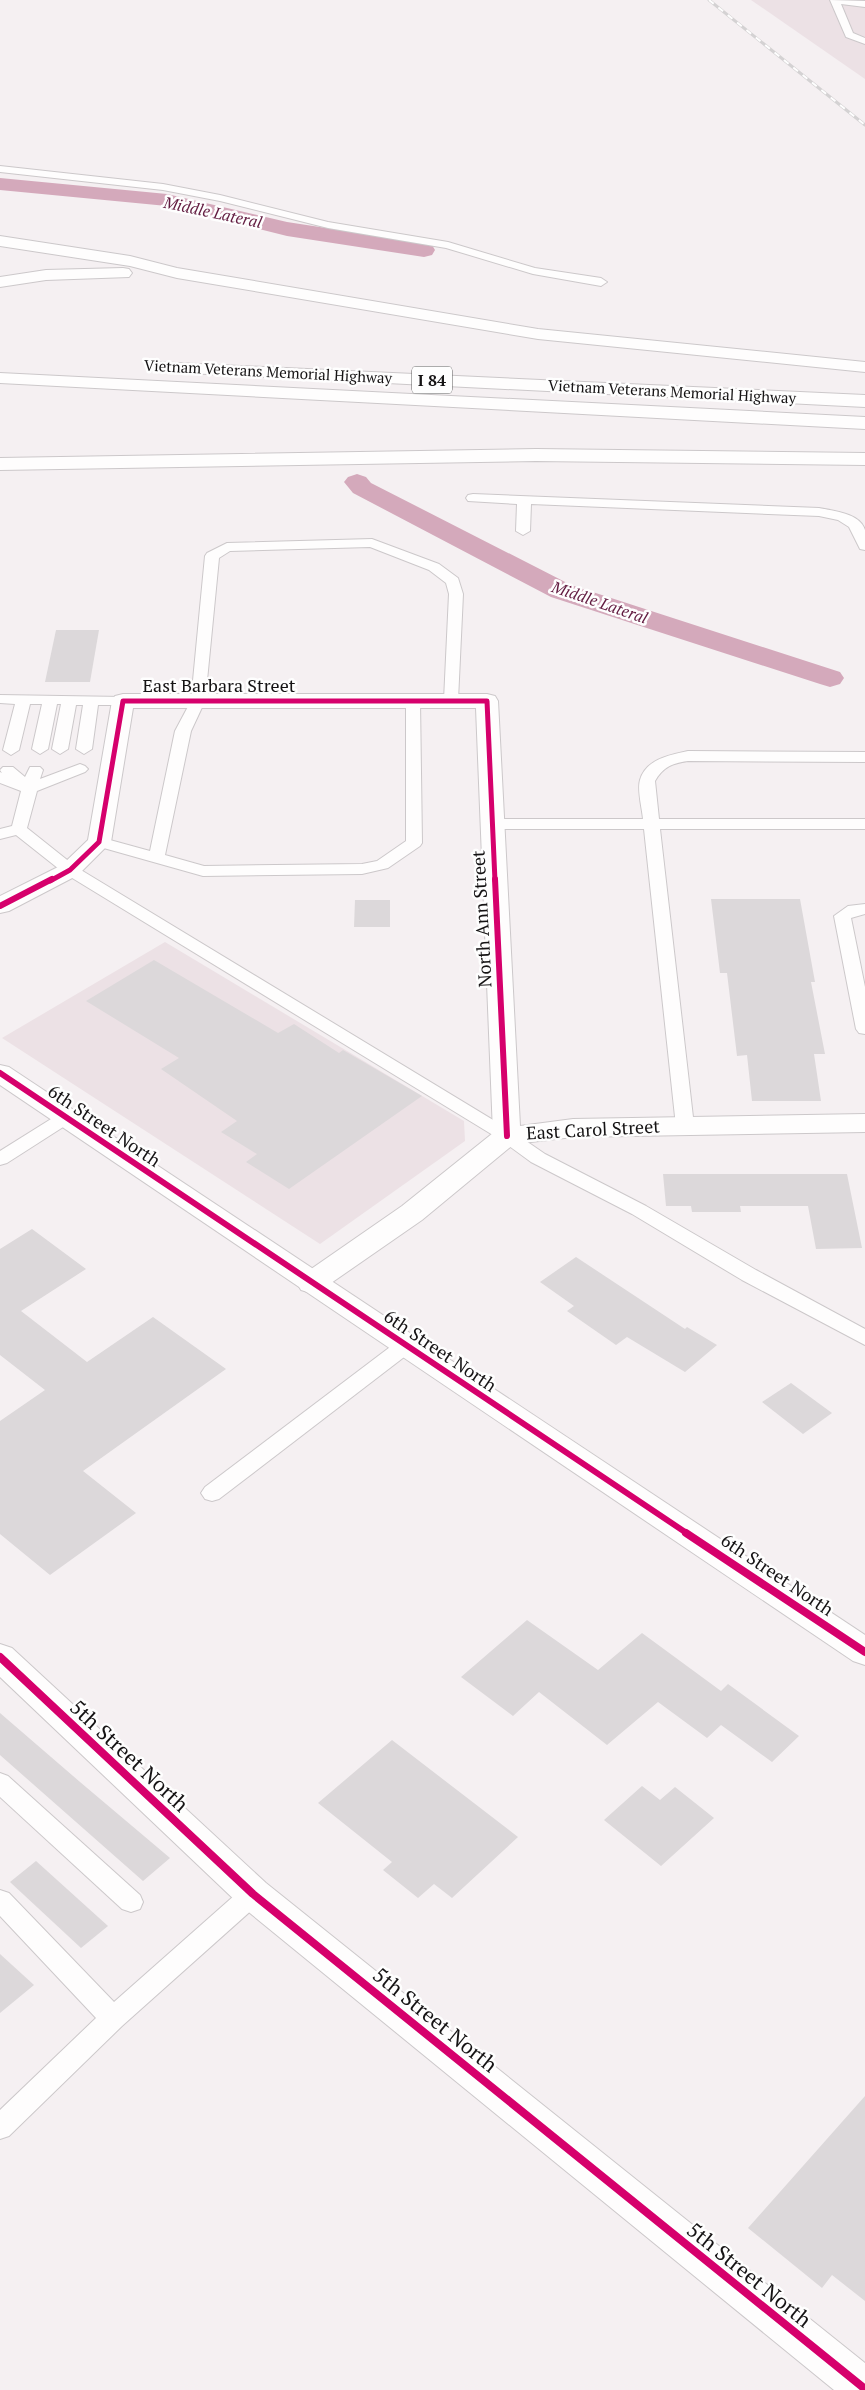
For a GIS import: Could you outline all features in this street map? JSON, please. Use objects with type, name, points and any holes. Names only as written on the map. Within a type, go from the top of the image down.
[{"type":"main road","points":[[0,241],[130,261],[178,273],[538,334],[865,367]]},
{"type":"main road","points":[[0,282],[65,274],[178,273]]},
{"type":"main road","name":"Vietnam Veterans Memorial Highway","points":[[139,366],[865,401]]},
{"type":"main road","name":"Vietnam Veterans Memorial Highway","points":[[0,378],[862,423]]},
{"type":"main road","points":[[0,450],[194,461]]},
{"type":"main road","points":[[0,464],[536,455],[865,459]]},
{"type":"main road","name":"East Barbara Street","points":[[99,842],[122,701],[487,701]]},
{"type":"main road","name":"North Ann Street","points":[[487,701],[507,1136]]},
{"type":"main road","points":[[0,906],[70,870],[99,842]]},
{"type":"main road","name":"6th Street North","points":[[0,1073],[405,1346],[865,1652]]},
{"type":"main road","name":"East Carol Street","points":[[311,1283],[412,1213],[507,1136],[573,1128],[865,1123]]},
{"type":"main road","name":"5th Street North","points":[[0,1657],[253,1894],[865,2389]]},
{"type":"lane","points":[[835,0],[865,4]]},
{"type":"lane","points":[[835,0],[850,35],[865,41]]},
{"type":"lane","points":[[0,169],[163,187],[220,198],[328,226],[448,244],[534,271],[601,282]]},
{"type":"lane","points":[[473,498],[818,512],[839,516],[853,522],[861,531],[865,545]]},
{"type":"lane","points":[[523,531],[524,500]]},
{"type":"lane","points":[[156,859],[182,731],[198,701],[212,556],[227,547],[372,543],[434,567],[453,581],[456,594],[451,700]]},
{"type":"lane","points":[[0,699],[122,701]]},
{"type":"lane","points":[[12,750],[23,700]]},
{"type":"lane","points":[[40,749],[50,700]]},
{"type":"lane","points":[[60,749],[69,700]]},
{"type":"lane","points":[[84,749],[91,701]]},
{"type":"lane","points":[[99,842],[203,871],[362,869],[382,865],[414,843],[413,701]]},
{"type":"lane","points":[[685,1126],[647,781],[653,769],[667,760],[688,756],[865,756]]},
{"type":"lane","points":[[29,789],[57,769]]},
{"type":"lane","points":[[29,789],[80,769]]},
{"type":"lane","points":[[19,829],[35,770]]},
{"type":"lane","points":[[4,774],[29,789]]},
{"type":"lane","points":[[493,824],[865,824]]},
{"type":"lane","points":[[0,834],[19,829]]},
{"type":"lane","points":[[19,829],[70,870],[507,1136],[538,1158],[639,1210],[748,1275],[865,1338]]},
{"type":"lane","points":[[865,909],[854,910],[842,916],[865,1029]]},
{"type":"lane","points":[[0,1159],[65,1118]]},
{"type":"lane","points":[[212,1492],[405,1346]]},
{"type":"lane","points":[[0,1783],[131,1902]]},
{"type":"lane","points":[[0,2127],[113,2018],[253,1894]]},
{"type":"lane","points":[[0,1900],[113,2018]]},
{"type":"shaded area","points":[[751,0],[865,0],[865,79]]},
{"type":"shaded area","points":[[165,942],[464,1121],[465,1141],[320,1244],[2,1038]]},
{"type":"building","points":[[56,630],[99,630],[90,682],[45,682]]},
{"type":"building","points":[[711,899],[800,899],[815,982],[811,982],[825,1054],[814,1054],[821,1101],[752,1101],[747,1055],[737,1056],[727,973],[720,973]]},
{"type":"building","points":[[355,900],[390,900],[390,927],[354,927]]},
{"type":"building","points":[[154,960],[278,1033],[294,1024],[339,1053],[343,1050],[422,1096],[289,1189],[246,1162],[257,1154],[221,1132],[237,1121],[161,1069],[179,1058],[86,1001]]},
{"type":"building","points":[[663,1174],[847,1174],[862,1248],[816,1249],[808,1206],[740,1206],[741,1212],[692,1212],[691,1206],[666,1206]]},
{"type":"building","points":[[32,1229],[86,1269],[21,1311],[87,1362],[153,1317],[226,1369],[83,1471],[136,1513],[50,1575],[0,1534],[0,1421],[45,1390],[0,1355],[0,1249]]},
{"type":"building","points":[[576,1257],[685,1329],[687,1327],[717,1345],[685,1372],[627,1337],[616,1345],[567,1311],[574,1306],[540,1282]]},
{"type":"building","points":[[791,1383],[832,1413],[803,1434],[762,1402]]},
{"type":"building","points":[[527,1620],[598,1670],[642,1633],[721,1691],[728,1684],[799,1736],[772,1762],[721,1725],[707,1738],[658,1702],[607,1745],[539,1692],[513,1716],[461,1677]]},
{"type":"building","points":[[0,1713],[170,1858],[143,1881],[0,1755]]},
{"type":"building","points":[[392,1740],[518,1837],[452,1898],[434,1884],[418,1898],[383,1870],[392,1862],[318,1803]]},
{"type":"building","points":[[642,1786],[660,1800],[675,1787],[714,1818],[661,1866],[604,1820]]},
{"type":"building","points":[[36,1861],[108,1926],[81,1948],[10,1882]]},
{"type":"building","points":[[0,1954],[34,1985],[0,2013]]},
{"type":"building","points":[[865,2096],[865,2301],[832,2275],[822,2288],[748,2228]]},
{"type":"waterway","name":"Middle Lateral","points":[[0,184],[167,200],[287,229],[424,250]]},
{"type":"waterway","name":"Middle Lateral","points":[[357,482],[362,488],[561,591],[830,678]]},
{"type":"railway","points":[[709,0],[865,125]]},
{"type":"cycle path","points":[[0,906],[70,870],[99,842],[123,701],[487,701],[507,1136]]},
{"type":"cycle path","points":[[0,1073],[311,1283],[865,1652]]},
{"type":"cycle path","points":[[0,1657],[253,1894],[865,2389]]}]
